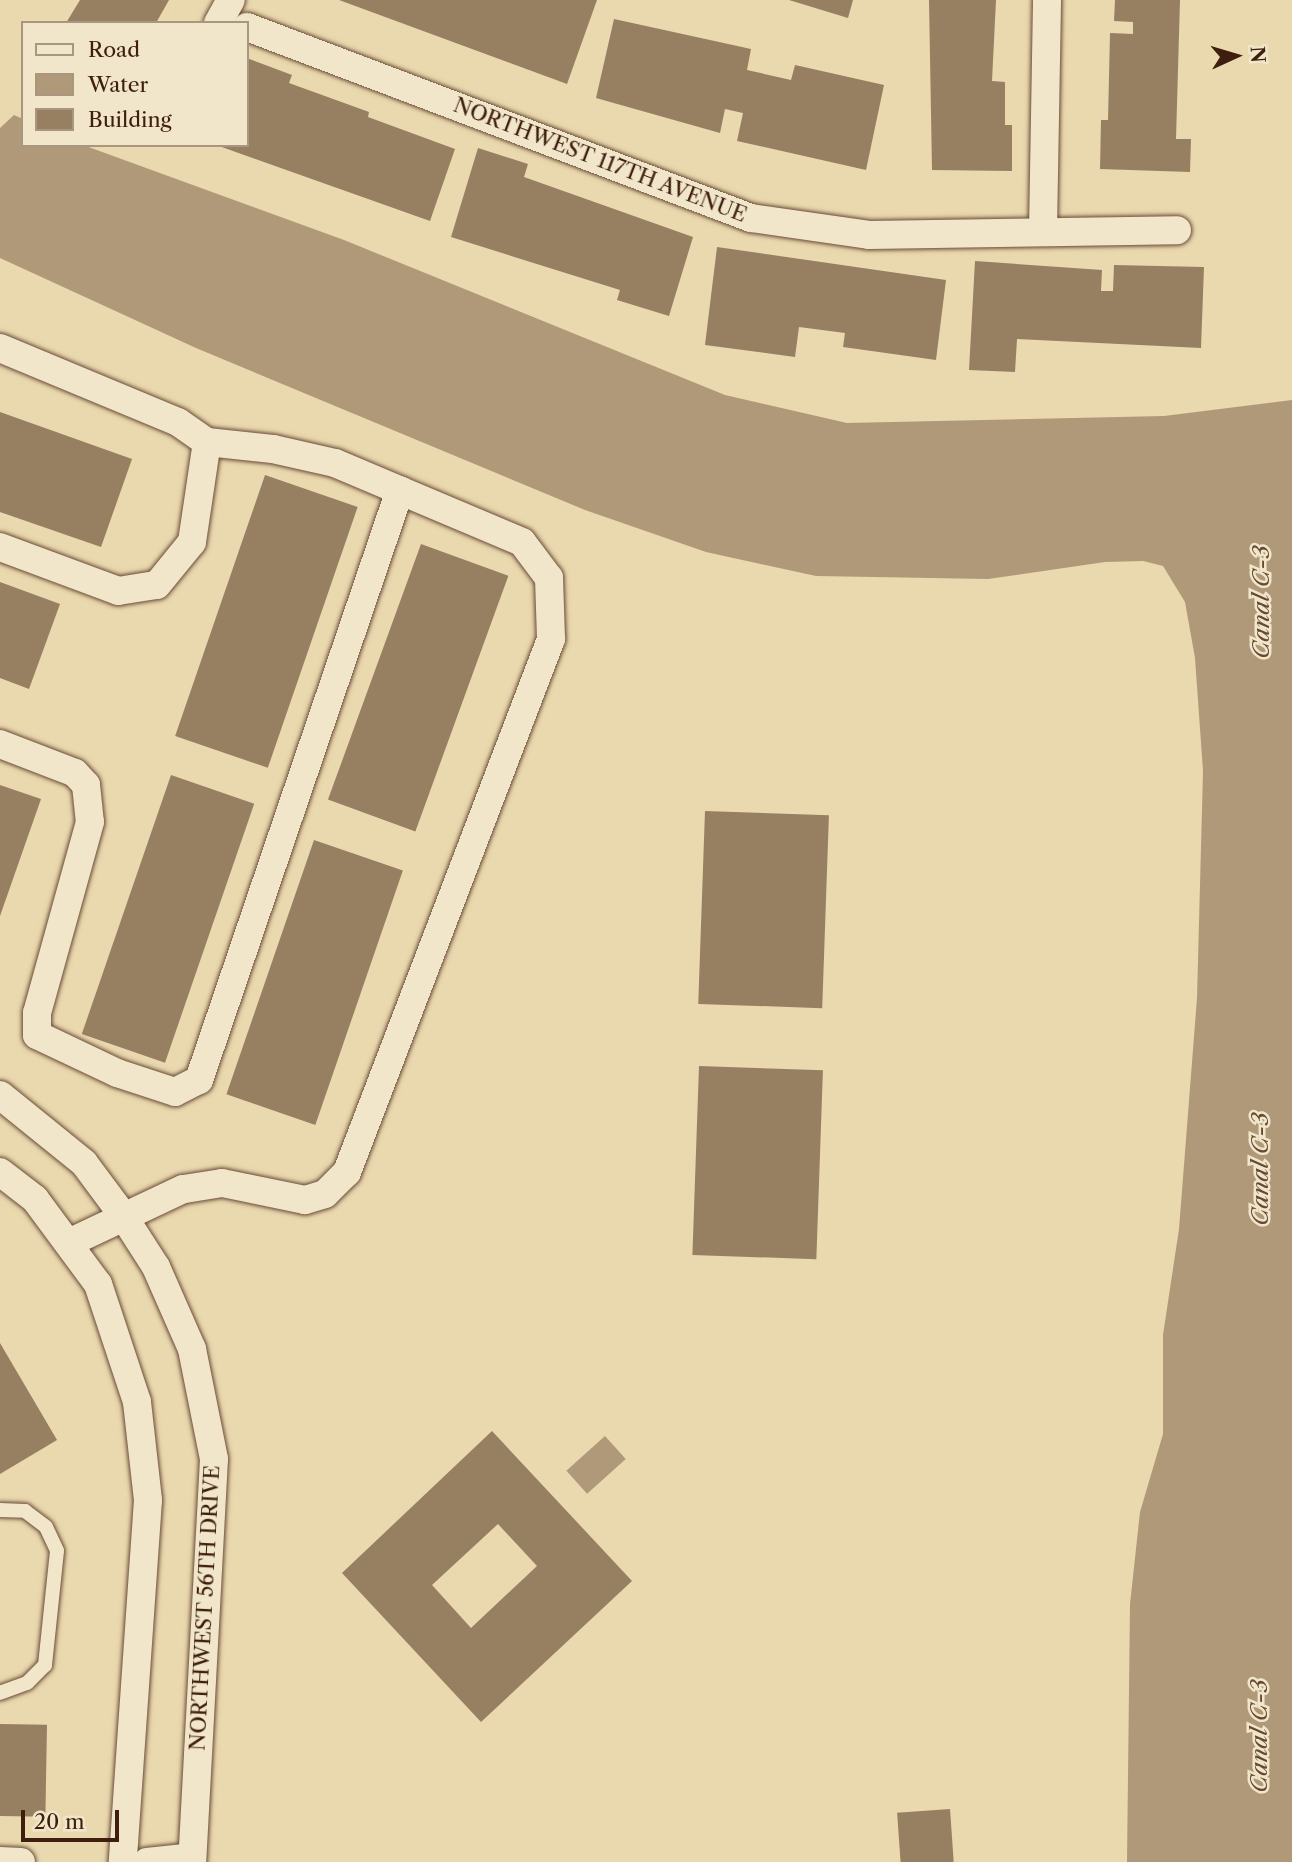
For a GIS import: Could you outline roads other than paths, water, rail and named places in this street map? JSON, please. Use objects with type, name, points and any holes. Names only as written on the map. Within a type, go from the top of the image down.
[{"type":"street","points":[[1043,231],[1047,0]]},
{"type":"street","name":"NORTHWEST 117TH AVENUE","points":[[248,25],[751,218],[869,235],[1177,230]]},
{"type":"street","points":[[0,348],[178,422],[207,442],[273,449],[335,463],[400,490],[522,542],[549,579],[551,639],[347,1172],[326,1194],[305,1200],[222,1183],[183,1189],[122,1214],[71,1242]]},
{"type":"street","points":[[0,547],[118,591],[157,585],[192,542],[207,442]]},
{"type":"street","points":[[0,744],[75,773],[86,785],[90,822],[37,1013],[37,1035],[117,1073],[175,1092],[199,1080],[400,490]]},
{"type":"street","name":"NORTHWEST 56TH DRIVE","points":[[0,1095],[84,1163],[122,1214],[156,1267],[192,1349],[214,1459],[192,1859],[147,1862]]},
{"type":"street","points":[[0,1172],[35,1199],[71,1242],[98,1284],[120,1342],[144,1450],[147,1524],[123,1862]]},
{"type":"street","points":[[0,1861],[21,1862]]},
{"type":"lane","points":[[0,1510],[25,1511],[46,1527],[57,1551],[45,1665],[27,1683],[0,1693]]},
{"type":"water","name":"Canal C-3","points":[[14,115],[21,118],[21,147],[88,147],[344,240],[725,395],[847,423],[1164,416],[1292,400],[1292,1862],[1127,1862],[1130,1604],[1140,1512],[1163,1434],[1163,1335],[1179,1229],[1197,998],[1203,771],[1195,658],[1185,602],[1163,566],[1143,561],[1105,562],[988,579],[816,576],[706,552],[585,510],[196,348],[0,258],[0,128]]},
{"type":"water","points":[[605,1436],[626,1459],[587,1494],[566,1471]]}]
